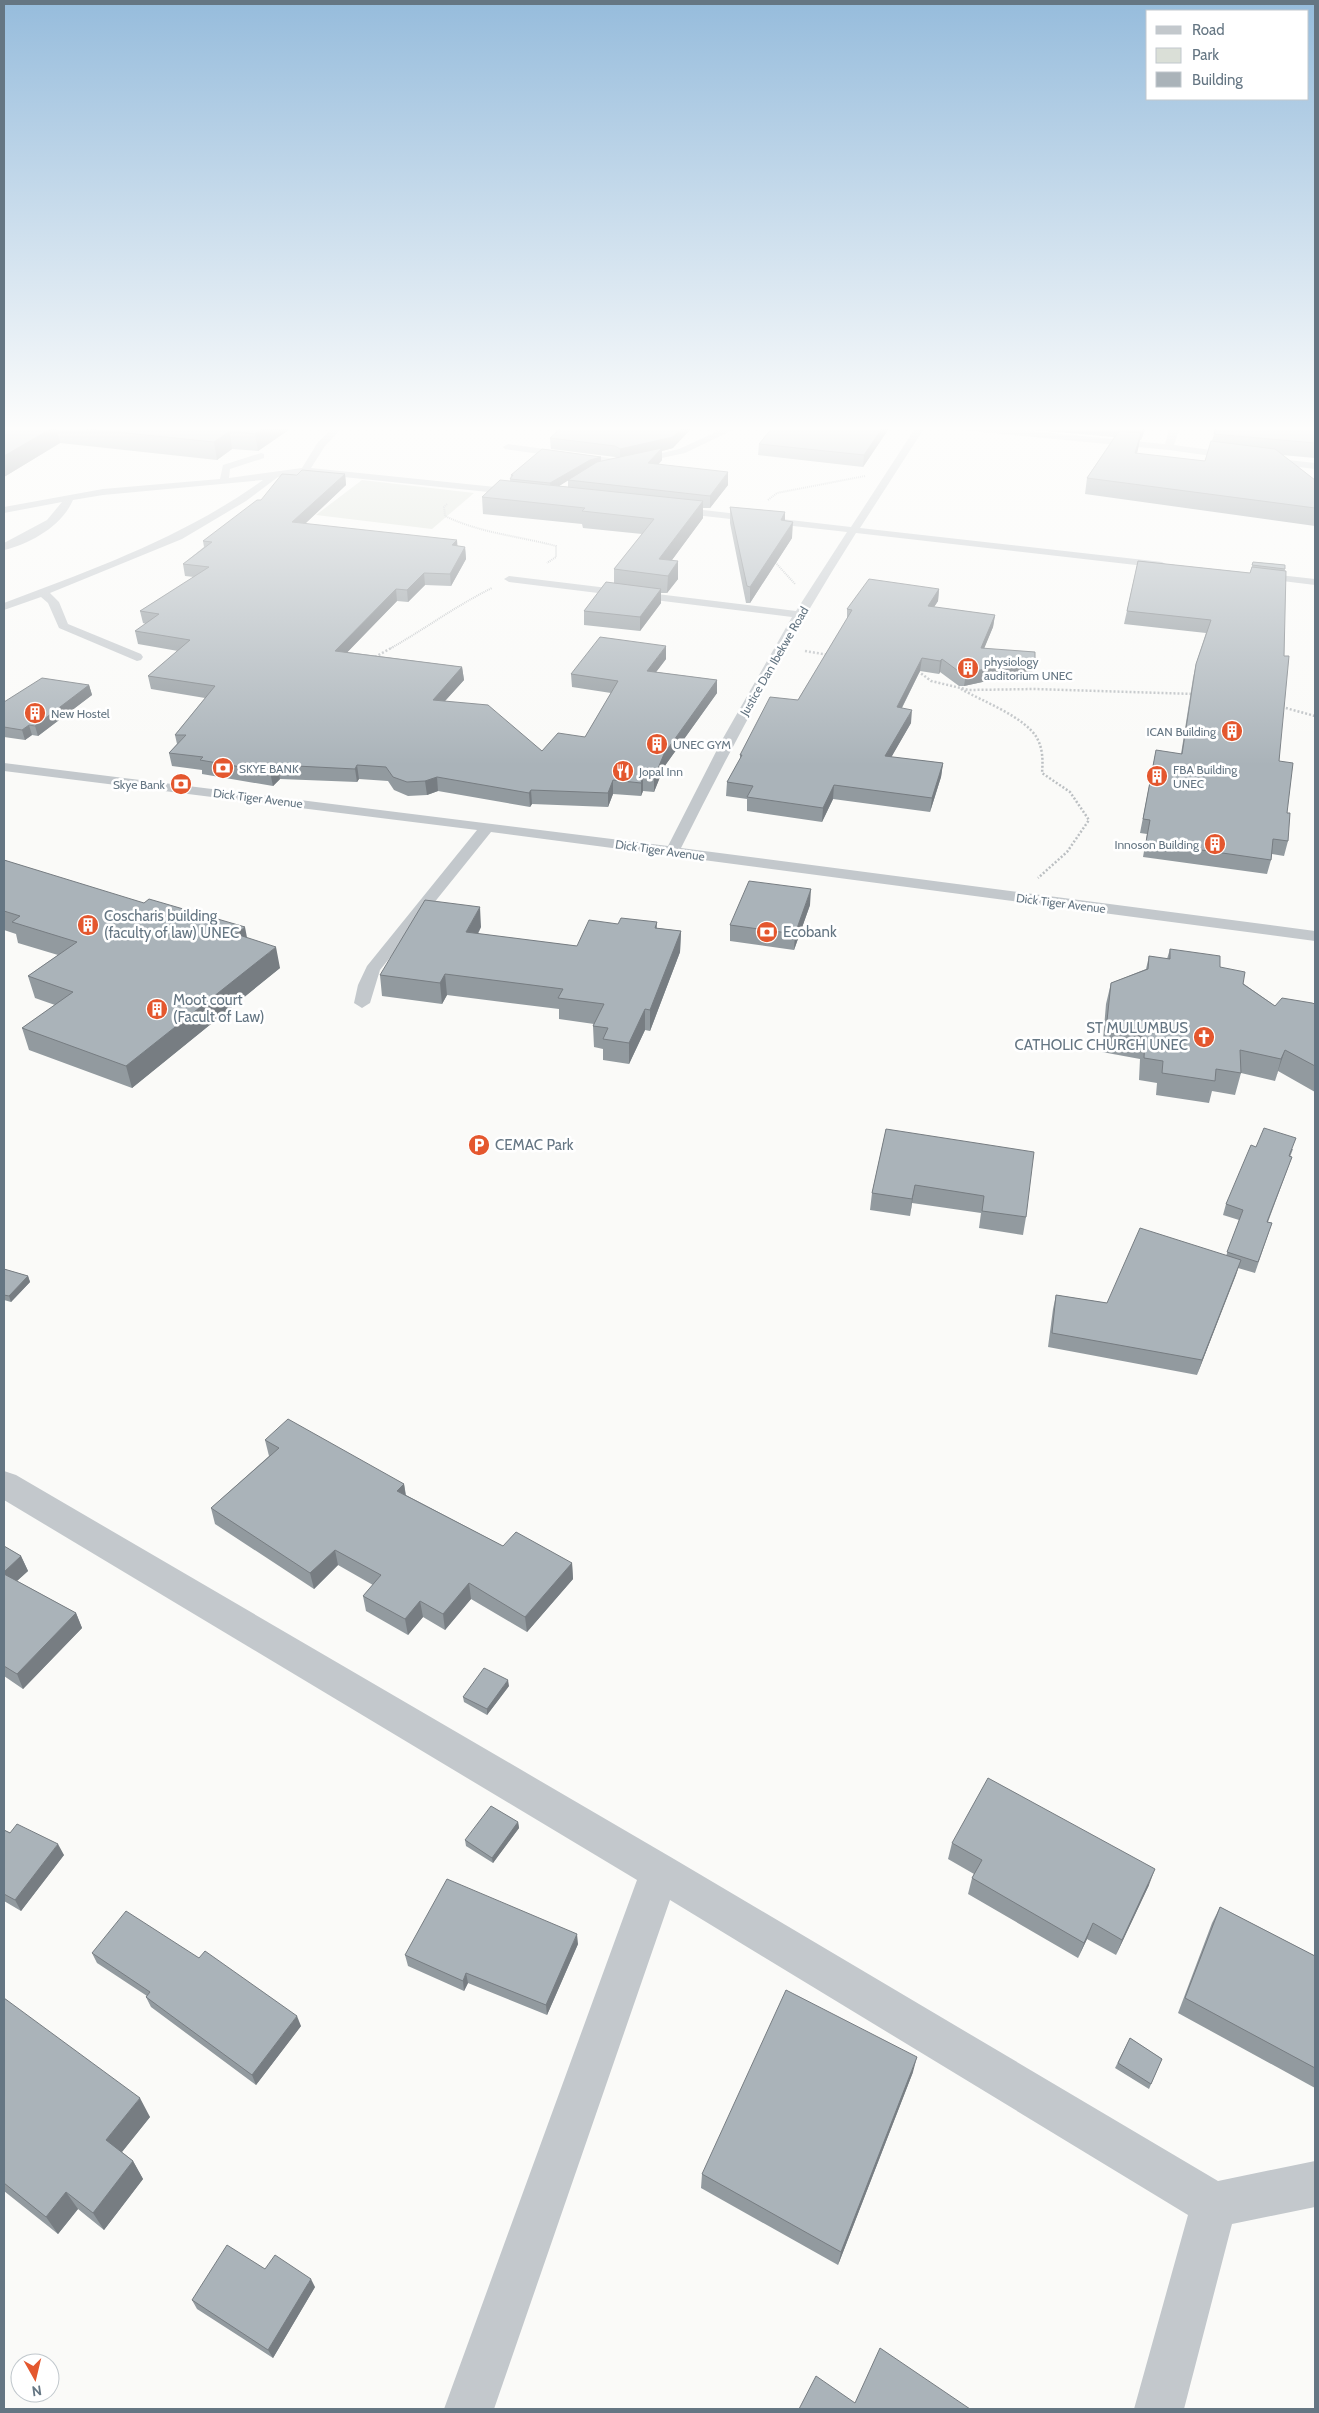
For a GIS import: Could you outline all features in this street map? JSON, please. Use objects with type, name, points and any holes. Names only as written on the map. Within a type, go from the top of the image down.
[{"type":"street","points":[[4,1484],[660,1872],[1214,2205],[1315,2184]]},
{"type":"street","points":[[469,2409],[660,1872]]},
{"type":"street","points":[[1159,2409],[1214,2205]]},
{"type":"lane","points":[[4,547],[17,540]]},
{"type":"lane","points":[[4,607],[93,574],[169,540]]},
{"type":"lane","name":"Justice Dan Ibekwe Road","points":[[672,852],[728,740],[846,540]]},
{"type":"lane","points":[[937,540],[1170,566]]},
{"type":"lane","points":[[1247,575],[1315,582]]},
{"type":"lane","points":[[509,580],[800,615]]},
{"type":"lane","points":[[43,592],[53,602],[63,626],[137,657]]},
{"type":"lane","name":"Dick Tiger Avenue","points":[[4,768],[487,827],[1315,936]]},
{"type":"lane","points":[[362,1003],[366,985],[373,969],[487,827]]},
{"type":"path","points":[[369,661],[432,625],[467,600],[509,580],[537,570],[556,557],[556,546],[534,540]]},
{"type":"path","points":[[782,647],[838,656]]},
{"type":"path","points":[[912,670],[921,671],[931,682],[978,690],[1035,689],[1196,694]]},
{"type":"path","points":[[958,688],[1013,719],[1036,736],[1043,756],[1042,773],[1062,783],[1082,805],[1089,820],[1081,837],[1050,869],[1012,897]]},
{"type":"path","points":[[1280,706],[1315,716]]},
{"type":"building","points":[[457,540],[452,545],[465,547],[450,574],[424,573],[407,590],[396,589],[335,651],[462,667],[433,700],[488,705],[542,751],[558,733],[585,737],[618,681],[571,674],[600,637],[666,646],[647,671],[717,680],[664,754],[654,778],[643,777],[641,783],[613,780],[608,793],[531,790],[529,793],[437,777],[425,781],[407,782],[393,777],[386,767],[357,765],[355,769],[277,765],[270,772],[200,760],[203,757],[169,753],[186,735],[175,735],[215,686],[148,676],[190,640],[135,631],[159,614],[140,611],[209,567],[183,564],[212,542],[203,541]]},
{"type":"building","points":[[638,540],[674,540],[659,559],[678,561],[668,576],[614,569]]},
{"type":"building","points":[[737,540],[781,540],[750,587],[747,586]]},
{"type":"building","points":[[1138,561],[1250,573],[1252,567],[1286,571],[1284,656],[1289,656],[1279,761],[1293,763],[1287,813],[1290,813],[1288,841],[1273,839],[1271,860],[1146,842],[1150,820],[1143,819],[1156,750],[1182,754],[1196,664],[1211,620],[1127,611]]},
{"type":"building","points":[[1253,562],[1285,565],[1285,569],[1252,565]]},
{"type":"building","points":[[869,579],[939,589],[928,606],[995,615],[981,648],[1035,652],[1035,658],[961,673],[942,659],[940,661],[922,658],[897,707],[912,710],[885,756],[943,763],[932,798],[834,785],[823,808],[747,797],[753,786],[727,782],[770,697],[798,700],[852,610],[847,609]]},
{"type":"building","points":[[606,582],[661,589],[640,617],[584,611]]},
{"type":"building","name":"New Hostel","points":[[42,678],[89,685],[35,726],[29,725],[22,730],[4,727],[4,702]]},
{"type":"building","points":[[4,860],[144,903],[149,899],[245,927],[236,934],[276,947],[126,1066],[22,1028],[73,992],[28,976],[77,942],[12,922],[20,916],[4,911]]},
{"type":"building","points":[[749,881],[811,889],[795,934],[730,925]]},
{"type":"building","points":[[425,900],[480,907],[466,932],[577,946],[589,920],[618,924],[621,918],[657,922],[655,928],[681,931],[650,1010],[645,1009],[629,1043],[603,1039],[608,1028],[593,1026],[604,1004],[558,998],[563,989],[445,974],[440,983],[380,975]]},
{"type":"building","name":"ST MULUMBUS CATHOLIC CHURCH UNEC","points":[[1170,949],[1220,956],[1220,967],[1245,972],[1243,984],[1275,1006],[1282,998],[1315,1004],[1315,1066],[1285,1050],[1281,1059],[1240,1050],[1241,1073],[1216,1069],[1215,1081],[1162,1073],[1163,1061],[1144,1058],[1145,1037],[1106,1030],[1111,983],[1148,969],[1149,956],[1170,959]]},
{"type":"building","points":[[1264,1128],[1296,1138],[1289,1156],[1292,1157],[1267,1222],[1272,1223],[1258,1262],[1227,1252],[1243,1210],[1226,1204],[1251,1145],[1256,1147]]},
{"type":"building","points":[[886,1129],[1034,1152],[1026,1217],[982,1211],[984,1196],[915,1185],[912,1199],[872,1193]]},
{"type":"building","points":[[1140,1228],[1241,1260],[1202,1360],[1052,1333],[1056,1295],[1107,1303]]},
{"type":"building","points":[[4,1269],[28,1276],[9,1296],[4,1295]]},
{"type":"building","points":[[288,1419],[404,1484],[397,1491],[503,1546],[516,1532],[572,1563],[525,1617],[469,1583],[443,1614],[420,1601],[405,1619],[363,1596],[381,1575],[335,1550],[310,1573],[211,1508],[279,1448],[265,1440]]},
{"type":"building","points":[[4,1546],[21,1556],[4,1572]]},
{"type":"building","points":[[4,1574],[76,1613],[17,1674],[4,1666]]},
{"type":"building","points":[[484,1668],[508,1680],[487,1709],[463,1697]]},
{"type":"building","points":[[988,1778],[1155,1869],[1122,1940],[1093,1923],[1084,1943],[972,1878],[982,1860],[952,1843]]},
{"type":"building","points":[[491,1806],[518,1822],[492,1858],[465,1840]]},
{"type":"building","points":[[17,1824],[58,1844],[15,1900],[4,1894],[4,1830],[10,1833]]},
{"type":"building","points":[[447,1879],[577,1934],[546,2005],[466,1973],[463,1981],[405,1955]]},
{"type":"building","points":[[1220,1907],[1315,1956],[1315,2068],[1185,1998]]},
{"type":"building","points":[[126,1911],[199,1958],[205,1951],[297,2016],[252,2075],[146,1997],[150,1992],[92,1953]]},
{"type":"building","points":[[786,1990],[917,2057],[841,2252],[702,2174]]},
{"type":"building","points":[[4,1998],[140,2098],[106,2140],[133,2161],[93,2213],[66,2192],[46,2217],[4,2183]]},
{"type":"building","points":[[1130,2038],[1162,2059],[1151,2084],[1118,2063]]},
{"type":"building","points":[[227,2245],[265,2269],[275,2255],[311,2279],[268,2350],[192,2300]]},
{"type":"building","points":[[880,2348],[970,2409],[799,2409],[816,2376],[855,2403]]},
{"type":"place","name":"physiology auditorium UNEC","points":[[968,668]]},
{"type":"place","name":"New Hostel","points":[[35,713]]},
{"type":"place","name":"ICAN Building","points":[[1232,731]]},
{"type":"place","name":"UNEC GYM","points":[[657,744]]},
{"type":"place","name":"SKYE BANK","points":[[223,768]]},
{"type":"place","name":"Jopal Inn","points":[[623,771]]},
{"type":"place","name":"FBA Building UNEC","points":[[1157,776]]},
{"type":"place","name":"Skye Bank","points":[[181,784]]},
{"type":"place","name":"Innoson Building","points":[[1215,844]]},
{"type":"place","name":"Coscharis building (faculty of law) UNEC","points":[[88,925]]},
{"type":"place","name":"Ecobank","points":[[767,932]]},
{"type":"place","name":"Moot court (Facult of Law)","points":[[157,1009]]},
{"type":"place","name":"ST MULUMBUS CATHOLIC CHURCH UNEC","points":[[1204,1037]]},
{"type":"place","name":"CEMAC Park","points":[[479,1145]]}]
